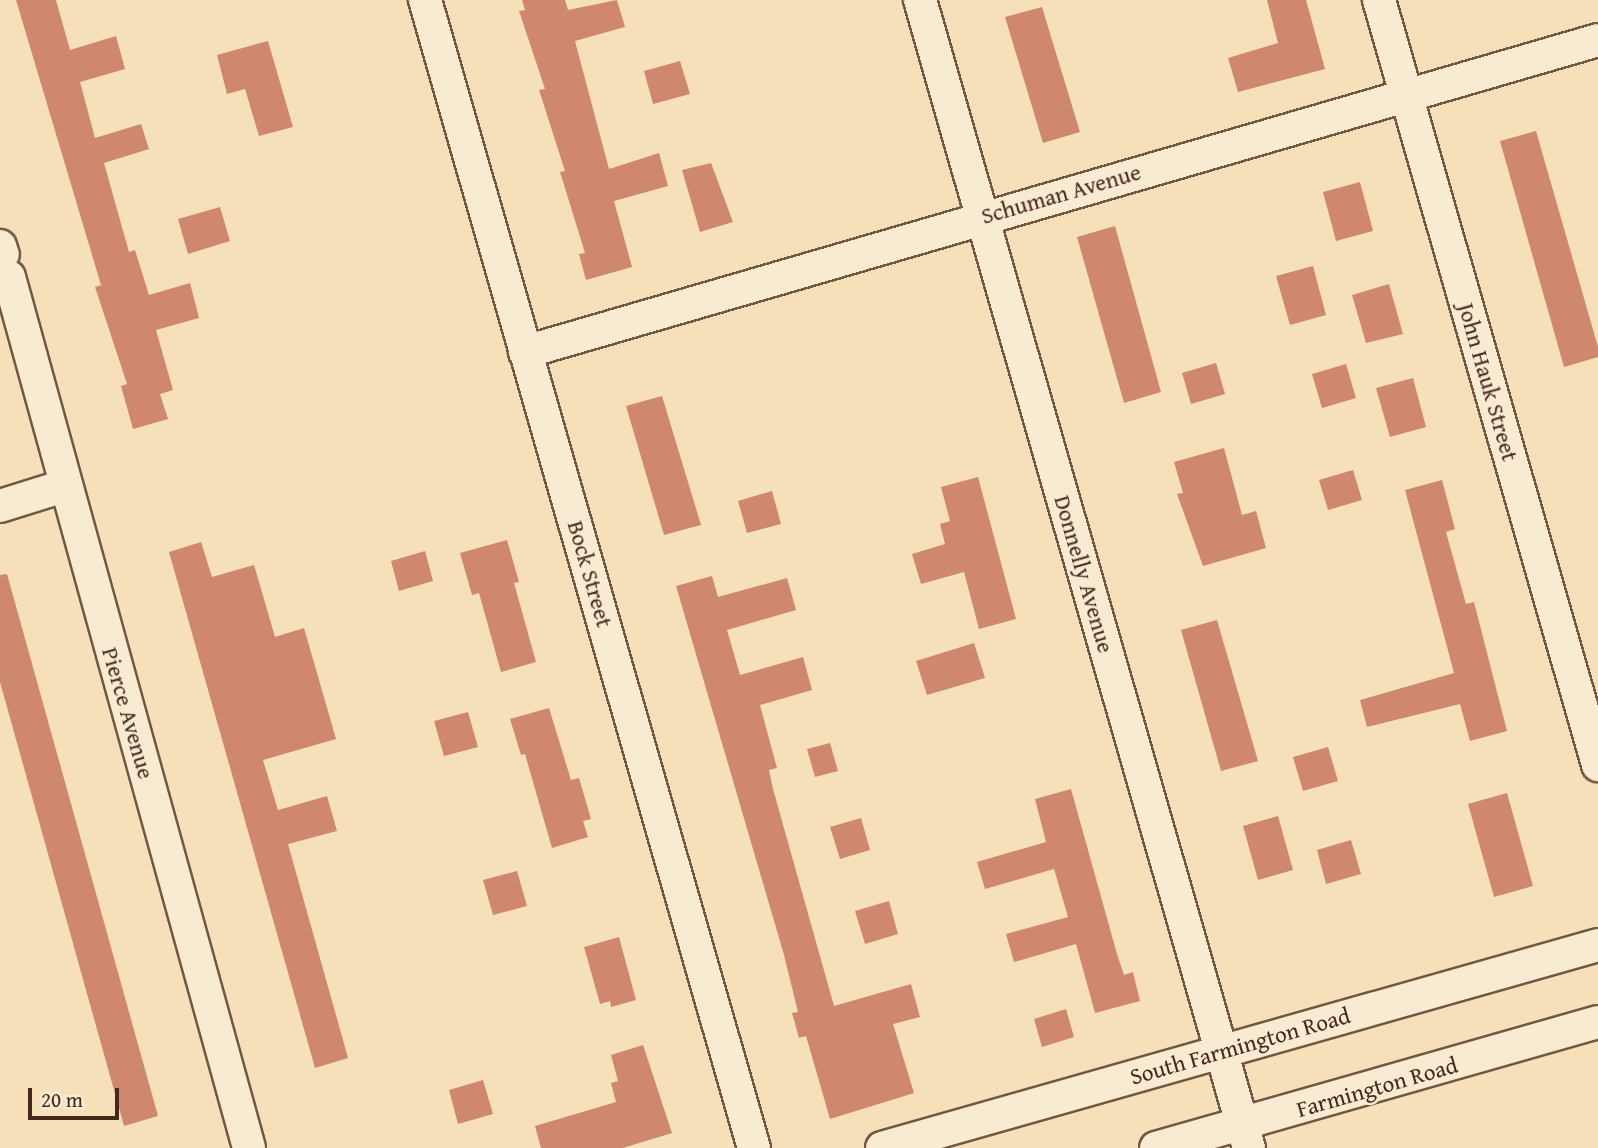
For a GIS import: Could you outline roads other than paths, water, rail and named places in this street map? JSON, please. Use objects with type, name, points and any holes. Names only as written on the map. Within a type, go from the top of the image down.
[{"type":"street","name":"Bock Street","points":[[425,0],[754,1148]]},
{"type":"street","name":"Donnelly Avenue","points":[[920,0],[1245,1135]]},
{"type":"street","name":"John Hauk Street","points":[[1379,0],[1598,765]]},
{"type":"street","name":"Schuman Avenue","points":[[525,352],[982,216],[1598,40]]},
{"type":"street","name":"Pierce Avenue","points":[[4,260],[64,486],[250,1148]]},
{"type":"street","points":[[0,506],[64,486]]},
{"type":"street","name":"South Farmington Road","points":[[882,1148],[1598,945]]},
{"type":"street","name":"Farmington Road","points":[[1156,1148],[1245,1135],[1598,1022]]}]
